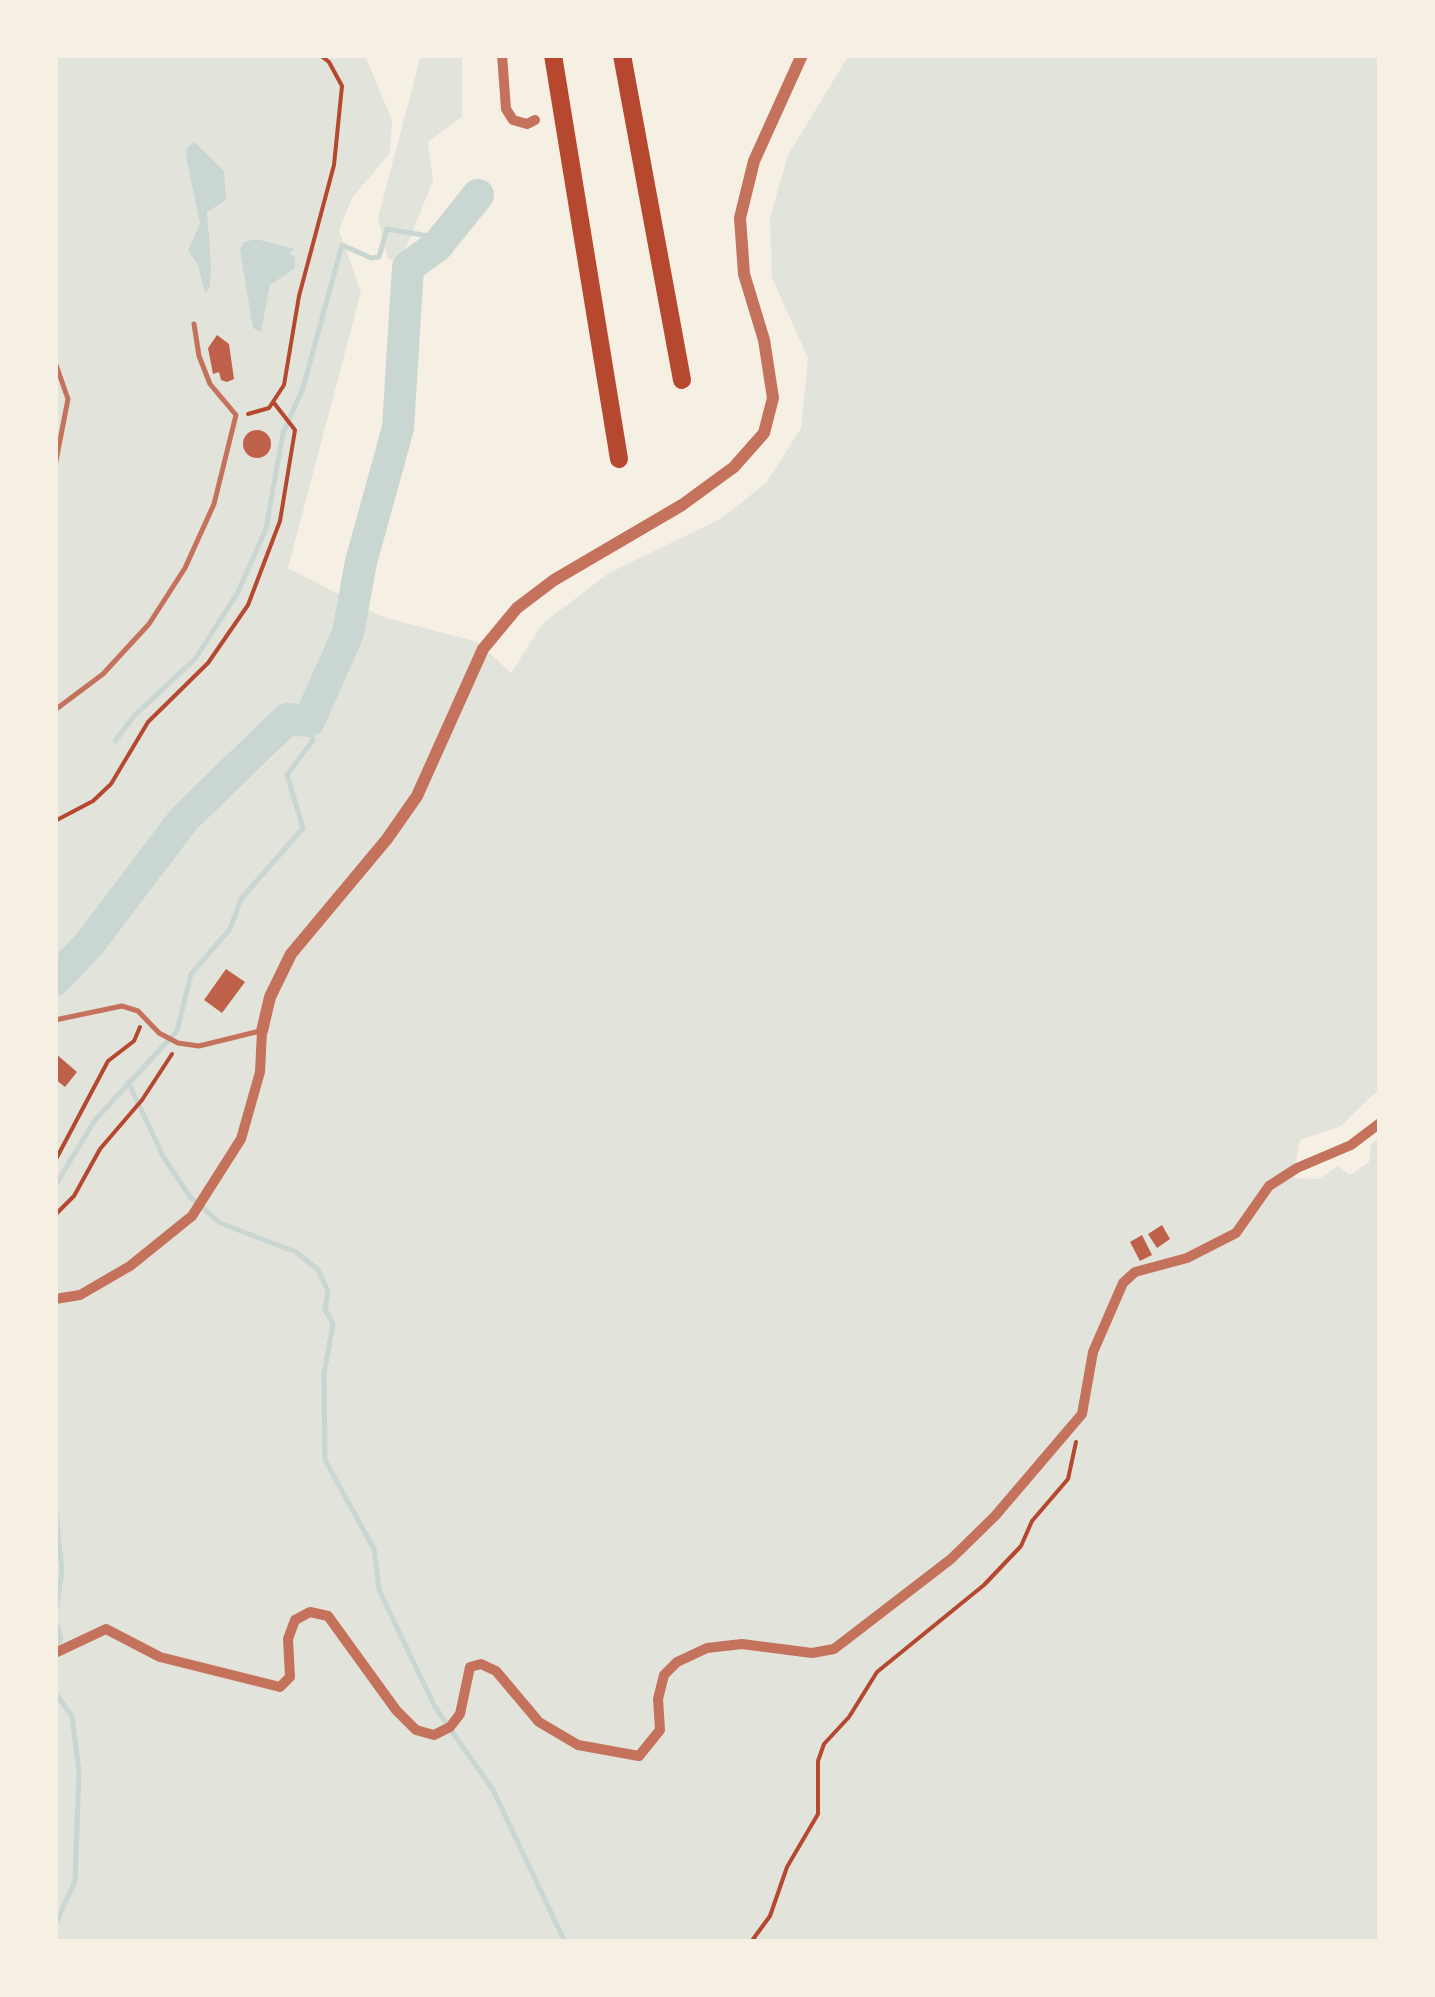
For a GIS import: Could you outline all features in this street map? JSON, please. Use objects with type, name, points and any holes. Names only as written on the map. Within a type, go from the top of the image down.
[{"type":"highway","points":[[553,55],[619,459]]},
{"type":"highway","points":[[622,55],[682,380]]},
{"type":"street","points":[[502,55],[506,109],[514,120],[526,124],[535,120]]},
{"type":"street","points":[[55,1299],[80,1295],[130,1266],[192,1216],[208,1194],[241,1139],[260,1072],[262,1031],[270,997],[291,954],[388,839],[417,796],[483,649],[517,608],[554,580],[682,505],[734,467],[764,433],[773,398],[764,340],[744,274],[740,218],[754,161],[802,55]]},
{"type":"street","points":[[55,1653],[106,1629],[160,1657],[280,1687],[290,1677],[288,1638],[294,1620],[310,1612],[328,1616],[396,1710],[416,1730],[434,1735],[450,1727],[460,1714],[470,1667],[482,1664],[496,1671],[539,1722],[578,1744],[640,1756],[660,1730],[658,1699],[664,1675],[678,1662],[708,1648],[742,1644],[788,1652],[834,1649],[951,1559],[1082,1414],[1093,1352],[1123,1282],[1135,1272],[1187,1258],[1236,1233],[1269,1186],[1297,1168],[1351,1144],[1380,1123]]},
{"type":"lane","points":[[55,710],[103,674],[138,638],[174,588],[210,513],[236,415],[210,384],[199,356],[194,324]]},
{"type":"lane","points":[[55,362],[68,399],[55,466]]},
{"type":"lane","points":[[55,1020],[122,1006],[146,1017],[159,1033],[178,1043],[199,1046],[262,1031]]},
{"type":"path","points":[[256,55],[265,55]]},
{"type":"path","points":[[236,415],[259,413],[274,403],[291,364],[299,296],[339,131],[342,86],[320,55]]},
{"type":"path","points":[[55,821],[93,801],[111,784],[148,722],[208,663],[248,605],[280,521],[295,430],[274,403]]},
{"type":"path","points":[[55,1161],[108,1062],[134,1041],[146,1017]]},
{"type":"path","points":[[55,1215],[74,1196],[100,1148],[142,1100],[178,1043]]},
{"type":"path","points":[[751,1942],[770,1916],[787,1867],[818,1814],[818,1761],[824,1744],[850,1717],[878,1672],[984,1585],[1021,1546],[1032,1521],[1068,1479],[1076,1454],[1073,1426]]},
{"type":"shaded area","points":[[55,55],[365,55],[392,120],[390,153],[352,198],[339,230],[361,292],[288,568],[383,617],[478,642],[511,673],[543,623],[609,573],[720,519],[766,483],[801,428],[808,358],[772,278],[770,218],[788,155],[849,55],[1380,55],[1380,1088],[1341,1126],[1300,1140],[1293,1178],[1319,1179],[1338,1166],[1350,1175],[1369,1162],[1371,1145],[1380,1135],[1380,1942],[55,1942]]},
{"type":"shaded area","points":[[421,55],[462,55],[462,117],[428,142],[433,181],[401,260],[388,259],[378,218]]},
{"type":"shaded area","points":[[194,142],[224,171],[226,200],[207,212],[211,264],[210,287],[205,293],[198,265],[188,250],[200,224],[186,156],[187,148]]},
{"type":"shaded area","points":[[256,239],[294,249],[290,253],[295,258],[295,268],[270,285],[261,332],[253,328],[240,249],[244,242]]},
{"type":"building","points":[[217,335],[229,344],[234,379],[227,382],[221,380],[219,372],[213,374],[208,348]]},
{"type":"building","points":[[257,430],[267,434],[271,444],[267,454],[257,458],[247,454],[243,444],[247,434]]},
{"type":"building","points":[[226,969],[245,982],[222,1013],[204,1000]]},
{"type":"building","points":[[55,1053],[77,1072],[65,1087],[55,1079]]},
{"type":"building","points":[[1162,1225],[1170,1239],[1157,1248],[1148,1234]]},
{"type":"building","points":[[1142,1235],[1152,1255],[1140,1261],[1130,1242]]},
{"type":"waterway","points":[[55,980],[90,943],[184,819],[287,719],[309,721],[348,633],[361,562],[398,428],[408,267],[437,246],[478,195]]},
{"type":"waterway","points":[[115,741],[134,716],[195,659],[237,594],[266,529],[283,433],[303,388],[342,245],[371,258],[379,257],[387,229],[429,236],[449,231]]},
{"type":"waterway","points":[[55,1186],[95,1120],[177,1031],[191,974],[230,929],[241,899],[303,828],[287,775],[313,740],[309,721]]},
{"type":"waterway","points":[[128,1082],[164,1158],[191,1198],[220,1223],[296,1252],[318,1270],[328,1291],[325,1309],[333,1324],[324,1374],[325,1460],[374,1549],[379,1590],[435,1707],[493,1790],[565,1942]]},
{"type":"waterway","points":[[55,1504],[62,1571],[55,1616]]},
{"type":"waterway","points":[[55,1619],[61,1638],[56,1652]]},
{"type":"waterway","points":[[55,1693],[72,1716],[79,1772],[75,1881],[55,1925]]}]
